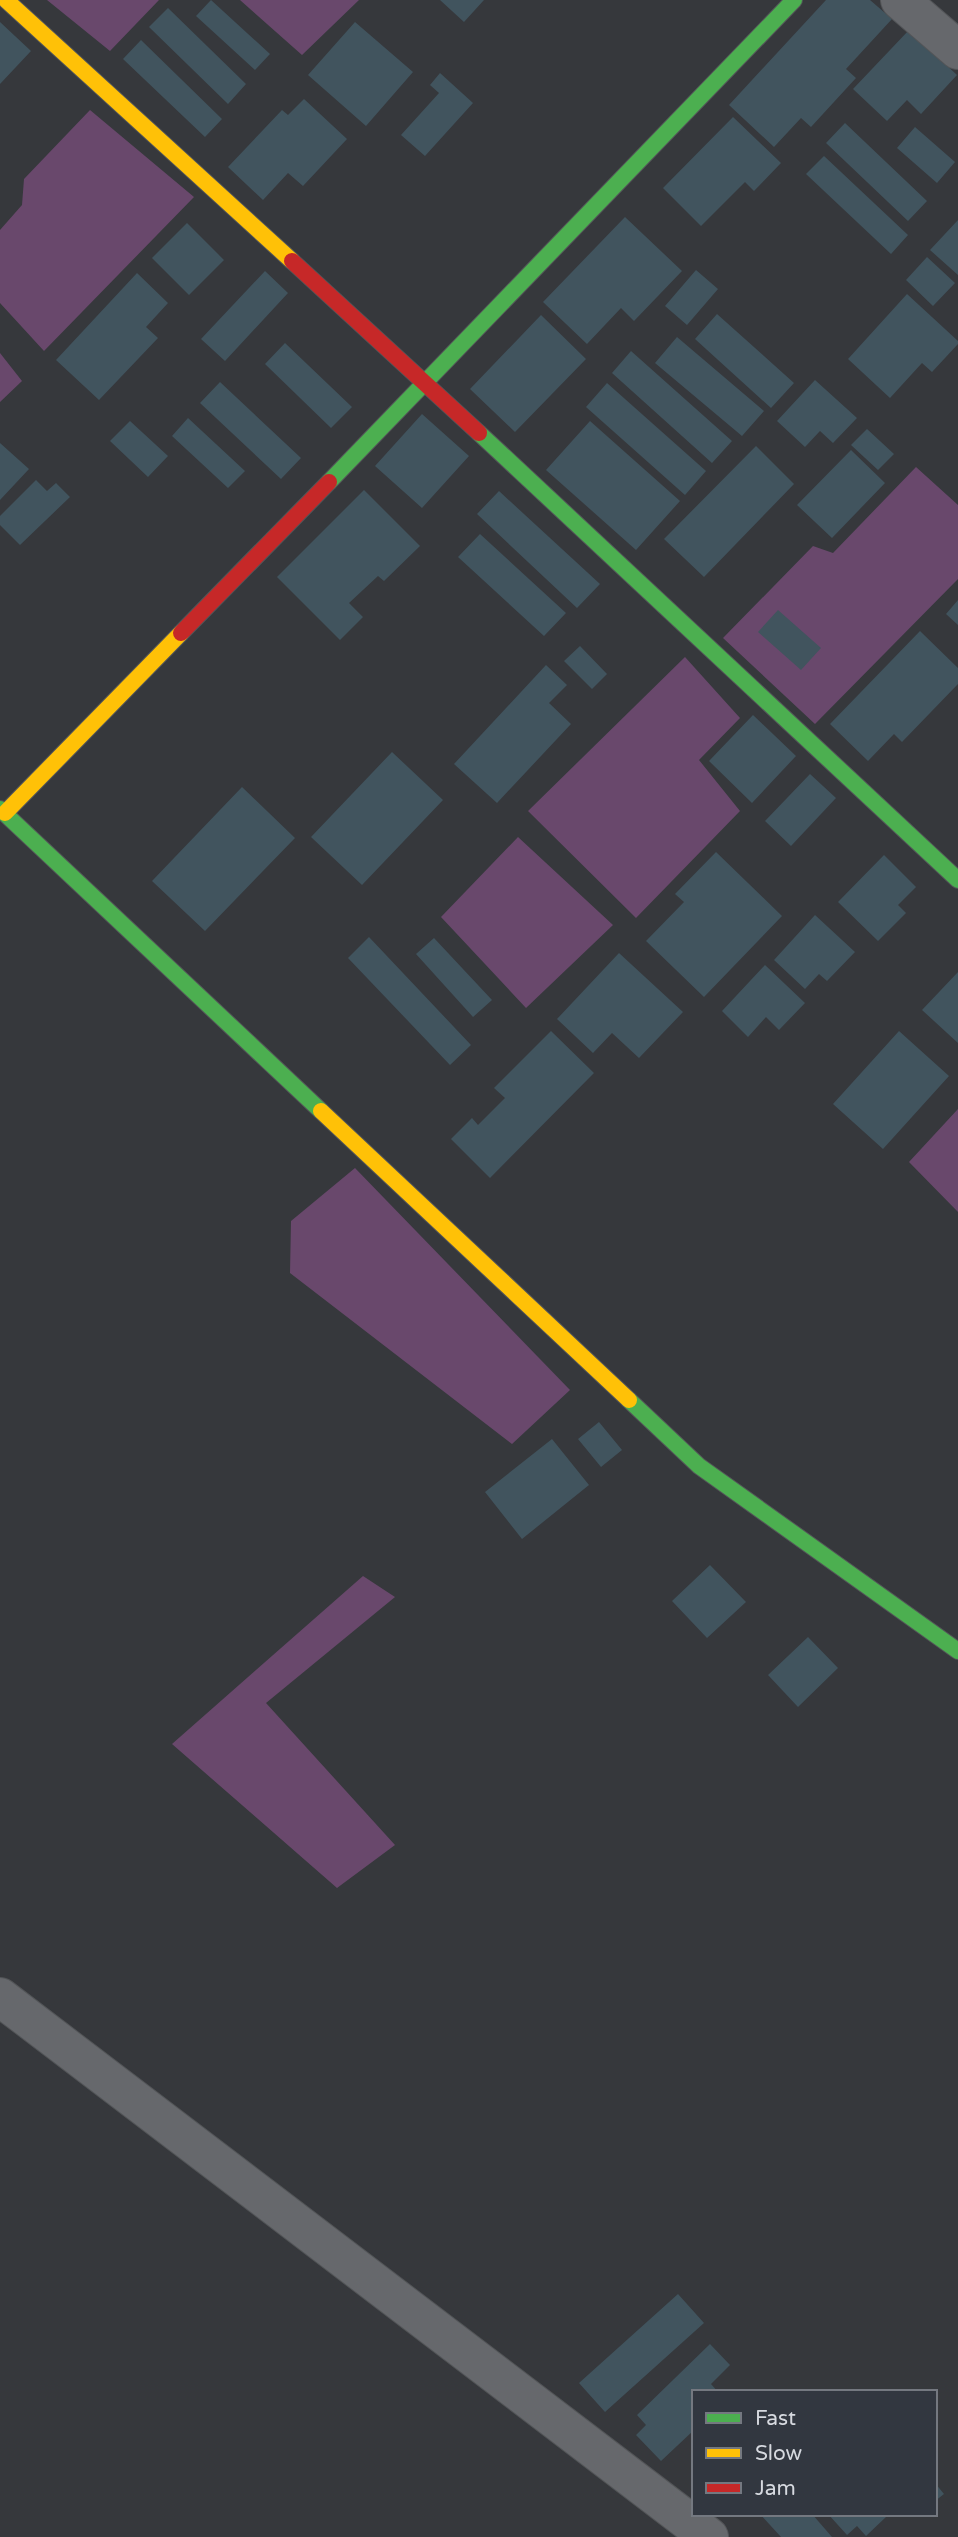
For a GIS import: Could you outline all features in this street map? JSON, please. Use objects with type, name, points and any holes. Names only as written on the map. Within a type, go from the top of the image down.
[{"type":"street","points":[[6,0],[426,383],[958,880]]},
{"type":"street","points":[[794,0],[426,383],[2,811],[699,1466],[958,1651]]},
{"type":"street","points":[[900,0],[958,50]]},
{"type":"street","points":[[0,1997],[709,2537]]},
{"type":"shaded area","points":[[47,0],[159,0],[110,51]]},
{"type":"shaded area","points":[[240,0],[359,0],[302,55]]},
{"type":"shaded area","points":[[90,110],[194,197],[44,351],[0,303],[0,230],[22,205],[24,179]]},
{"type":"shaded area","points":[[0,353],[22,381],[0,402]]},
{"type":"shaded area","points":[[916,467],[958,505],[958,579],[815,724],[723,638],[813,546],[833,553]]},
{"type":"shaded area","points":[[685,657],[740,718],[699,760],[740,811],[636,918],[528,811]]},
{"type":"shaded area","points":[[518,837],[613,925],[526,1008],[441,917]]},
{"type":"shaded area","points":[[958,1109],[958,1212],[909,1162]]},
{"type":"shaded area","points":[[355,1168],[570,1390],[512,1444],[290,1273],[291,1221]]},
{"type":"shaded area","points":[[363,1576],[395,1597],[266,1703],[395,1845],[337,1888],[172,1744]]},
{"type":"building","points":[[211,0],[270,54],[255,70],[196,16]]},
{"type":"building","points":[[440,0],[484,0],[464,22]]},
{"type":"building","points":[[826,0],[870,0],[892,19],[846,69],[856,78],[811,127],[801,118],[774,147],[729,105]]},
{"type":"building","points":[[168,8],[246,84],[228,104],[149,27]]},
{"type":"building","points":[[0,22],[31,51],[0,84]]},
{"type":"building","points":[[355,22],[413,72],[366,126],[308,75]]},
{"type":"building","points":[[909,30],[957,75],[921,114],[907,100],[887,121],[853,89]]},
{"type":"building","points":[[141,40],[222,119],[205,137],[123,59]]},
{"type":"building","points":[[440,73],[473,103],[425,156],[401,135],[439,93],[430,85]]},
{"type":"building","points":[[304,99],[347,139],[303,186],[288,173],[263,200],[228,167],[282,110],[288,115]]},
{"type":"building","points":[[733,117],[781,163],[754,191],[745,182],[701,226],[663,188]]},
{"type":"building","points":[[845,123],[927,201],[908,221],[826,143]]},
{"type":"building","points":[[915,127],[955,162],[937,183],[897,148]]},
{"type":"building","points":[[824,156],[908,235],[891,254],[806,174]]},
{"type":"building","points":[[625,217],[682,271],[634,321],[621,308],[587,344],[543,302]]},
{"type":"building","points":[[958,220],[958,275],[930,250]]},
{"type":"building","points":[[187,223],[224,260],[189,295],[152,258]]},
{"type":"building","points":[[927,257],[955,283],[933,306],[906,280]]},
{"type":"building","points":[[696,270],[718,289],[687,325],[665,306]]},
{"type":"building","points":[[265,271],[288,293],[225,361],[201,339]]},
{"type":"building","points":[[137,273],[168,303],[146,327],[158,338],[99,400],[56,360]]},
{"type":"building","points":[[907,294],[958,341],[958,344],[932,372],[922,363],[890,398],[848,359]]},
{"type":"building","points":[[717,314],[794,383],[771,408],[695,339]]},
{"type":"building","points":[[541,315],[586,359],[515,432],[470,389]]},
{"type":"building","points":[[677,337],[764,411],[742,436],[655,363]]},
{"type":"building","points":[[285,343],[352,407],[331,428],[265,364]]},
{"type":"building","points":[[631,351],[732,441],[712,463],[612,373]]},
{"type":"building","points":[[815,380],[857,418],[833,443],[820,431],[805,447],[777,421]]},
{"type":"building","points":[[220,382],[301,458],[281,479],[200,403]]},
{"type":"building","points":[[607,383],[706,471],[685,495],[586,407]]},
{"type":"building","points":[[422,414],[469,456],[422,508],[375,466]]},
{"type":"building","points":[[188,418],[245,471],[228,488],[172,436]]},
{"type":"building","points":[[130,421],[168,456],[148,477],[110,441]]},
{"type":"building","points":[[590,421],[680,501],[636,550],[546,470]]},
{"type":"building","points":[[867,429],[894,454],[878,470],[851,445]]},
{"type":"building","points":[[0,443],[29,469],[0,500]]},
{"type":"building","points":[[756,446],[794,484],[704,577],[664,539]]},
{"type":"building","points":[[851,450],[885,483],[832,538],[797,505]]},
{"type":"building","points":[[36,480],[47,491],[56,483],[70,497],[20,545],[0,525],[0,516]]},
{"type":"building","points":[[364,490],[420,546],[384,581],[378,576],[349,603],[363,617],[340,640],[277,577]]},
{"type":"building","points":[[499,491],[600,584],[577,608],[477,514]]},
{"type":"building","points":[[480,534],[566,613],[544,636],[458,557]]},
{"type":"building","points":[[958,600],[958,625],[946,614]]},
{"type":"building","points":[[778,610],[821,648],[801,670],[758,632]]},
{"type":"building","points":[[920,631],[958,668],[958,684],[902,742],[894,734],[868,761],[830,724]]},
{"type":"building","points":[[580,646],[607,674],[592,689],[564,661]]},
{"type":"building","points":[[546,665],[567,685],[549,703],[571,724],[497,803],[454,764]]},
{"type":"building","points":[[753,715],[796,756],[752,803],[709,761]]},
{"type":"building","points":[[392,752],[443,800],[362,885],[311,837]]},
{"type":"building","points":[[810,774],[836,798],[791,846],[765,821]]},
{"type":"building","points":[[242,787],[295,838],[205,931],[152,881]]},
{"type":"building","points":[[716,852],[782,916],[704,997],[646,941],[684,902],[675,894]]},
{"type":"building","points":[[884,855],[916,887],[898,905],[906,913],[878,941],[838,902]]},
{"type":"building","points":[[815,915],[855,952],[827,981],[819,974],[805,989],[774,960]]},
{"type":"building","points":[[369,937],[471,1045],[450,1065],[348,958]]},
{"type":"building","points":[[434,938],[492,1000],[473,1017],[416,954]]},
{"type":"building","points":[[619,953],[683,1012],[639,1058],[612,1033],[593,1053],[557,1019]]},
{"type":"building","points":[[765,965],[805,1003],[779,1030],[766,1017],[748,1037],[722,1011]]},
{"type":"building","points":[[958,972],[958,1043],[922,1010]]},
{"type":"building","points":[[551,1031],[594,1073],[490,1178],[451,1139],[472,1118],[478,1125],[505,1098],[494,1088]]},
{"type":"building","points":[[899,1031],[949,1076],[883,1149],[833,1104]]},
{"type":"building","points":[[599,1422],[622,1450],[601,1467],[578,1439]]},
{"type":"building","points":[[552,1439],[589,1485],[522,1539],[485,1492]]},
{"type":"building","points":[[710,1565],[746,1602],[707,1638],[672,1601]]},
{"type":"building","points":[[808,1637],[838,1668],[798,1707],[768,1675]]},
{"type":"building","points":[[678,2294],[704,2323],[605,2412],[579,2383]]},
{"type":"building","points":[[710,2344],[730,2365],[711,2384],[716,2390],[692,2390],[692,2432],[661,2461],[636,2435],[646,2425],[637,2415]]},
{"type":"building","points":[[937,2485],[944,2494],[937,2499]]},
{"type":"building","points":[[762,2516],[814,2516],[832,2537],[781,2537]]},
{"type":"building","points":[[830,2516],[886,2517],[866,2536],[857,2526],[847,2535]]},
{"type":"traffic: fast","points":[[329,482],[794,0]]},
{"type":"traffic: fast","points":[[479,433],[958,880]]},
{"type":"traffic: fast","points":[[0,809],[321,1111]]},
{"type":"traffic: fast","points":[[629,1400],[699,1466],[958,1651]]},
{"type":"traffic: slow","points":[[6,0],[292,261]]},
{"type":"traffic: slow","points":[[5,813],[181,633]]},
{"type":"traffic: slow","points":[[321,1111],[629,1400]]},
{"type":"traffic: jam","points":[[292,261],[479,433]]},
{"type":"traffic: jam","points":[[181,633],[329,482]]}]
